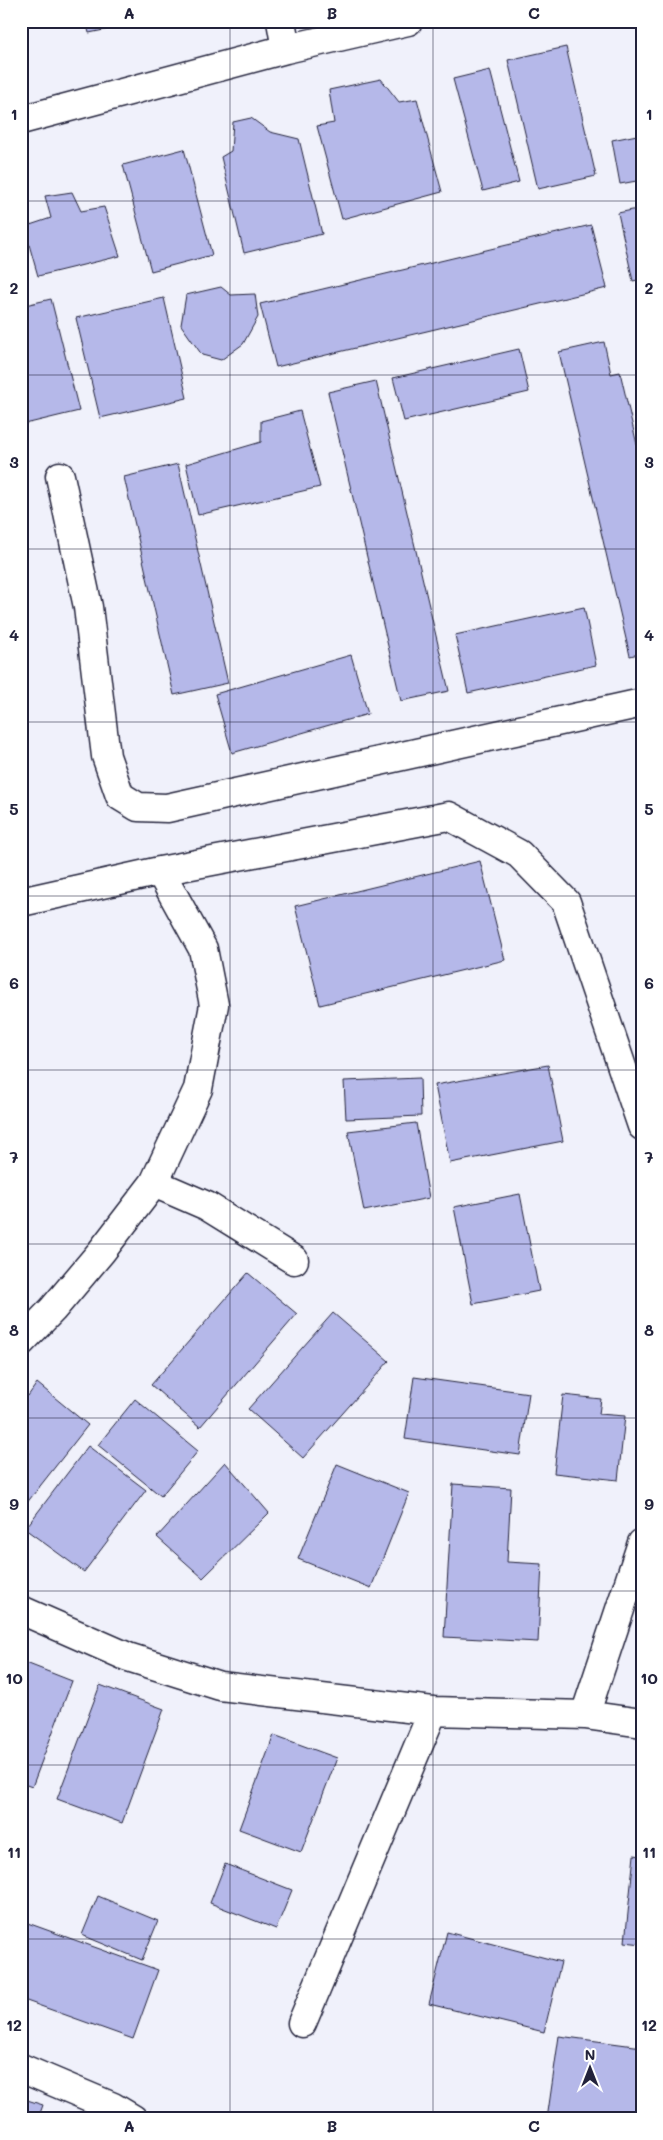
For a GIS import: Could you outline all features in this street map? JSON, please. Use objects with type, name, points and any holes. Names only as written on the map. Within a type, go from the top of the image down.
[{"type":"street","points":[[281,21],[286,49]]},
{"type":"street","points":[[21,120],[286,49],[408,21]]},
{"type":"street","points":[[60,476],[88,607],[106,756],[120,796],[138,807],[167,808],[642,703]]},
{"type":"street","points":[[21,902],[160,871],[449,816],[519,854],[566,902],[642,1126]]},
{"type":"street","points":[[21,1342],[53,1309],[101,1252],[154,1183],[198,1089],[214,1005],[203,949],[160,871]]},
{"type":"street","points":[[154,1183],[207,1206],[294,1260]]},
{"type":"street","points":[[585,1715],[642,1543]]},
{"type":"street","points":[[21,1610],[128,1657],[220,1686],[433,1711],[585,1715],[642,1723]]},
{"type":"street","points":[[302,2024],[433,1711]]},
{"type":"street","points":[[21,2068],[113,2107],[133,2119]]},
{"type":"building","points":[[86,21],[149,21],[89,33]]},
{"type":"building","points":[[566,47],[596,176],[538,189],[508,60]]},
{"type":"building","points":[[490,70],[519,182],[483,191],[453,79]]},
{"type":"building","points":[[381,79],[399,102],[417,99],[442,192],[342,219],[317,126],[334,123],[329,90]]},
{"type":"building","points":[[251,118],[270,132],[299,139],[322,234],[244,253],[221,157],[231,151],[233,122]]},
{"type":"building","points":[[642,134],[642,180],[620,184],[612,140]]},
{"type":"building","points":[[184,149],[212,255],[151,271],[123,165]]},
{"type":"building","points":[[72,192],[81,211],[104,207],[120,256],[38,276],[24,227],[51,218],[45,196]]},
{"type":"building","points":[[642,208],[642,279],[633,281],[618,213]]},
{"type":"building","points":[[591,225],[607,288],[276,367],[260,304]]},
{"type":"building","points":[[221,287],[231,295],[255,294],[258,317],[243,344],[221,360],[202,355],[181,325],[186,295]]},
{"type":"building","points":[[164,298],[187,398],[100,418],[76,318]]},
{"type":"building","points":[[51,299],[79,411],[21,425],[21,306]]},
{"type":"building","points":[[604,342],[611,374],[620,372],[642,466],[642,653],[630,656],[559,352]]},
{"type":"building","points":[[519,349],[529,392],[404,421],[393,378]]},
{"type":"building","points":[[376,381],[449,691],[401,701],[328,392]]},
{"type":"building","points":[[300,411],[320,487],[198,515],[186,464],[261,442],[261,421]]},
{"type":"building","points":[[178,464],[228,683],[174,695],[124,477]]},
{"type":"building","points":[[584,607],[596,665],[468,693],[455,635]]},
{"type":"building","points":[[351,655],[368,714],[232,753],[215,694]]},
{"type":"building","points":[[480,861],[505,960],[320,1005],[295,906]]},
{"type":"building","points":[[548,1065],[563,1141],[450,1163],[435,1085]]},
{"type":"building","points":[[420,1078],[421,1116],[346,1119],[344,1081]]},
{"type":"building","points":[[416,1123],[429,1198],[364,1211],[348,1131]]},
{"type":"building","points":[[520,1194],[539,1291],[473,1304],[454,1207]]},
{"type":"building","points":[[248,1273],[297,1314],[200,1427],[151,1385]]},
{"type":"building","points":[[333,1313],[389,1361],[303,1458],[248,1409]]},
{"type":"building","points":[[414,1377],[529,1393],[520,1455],[405,1439]]},
{"type":"building","points":[[37,1383],[88,1425],[22,1509],[21,1389],[28,1396]]},
{"type":"building","points":[[563,1395],[601,1399],[599,1414],[625,1416],[618,1480],[554,1473]]},
{"type":"building","points":[[135,1399],[198,1451],[161,1496],[98,1445]]},
{"type":"building","points":[[88,1446],[146,1490],[84,1572],[25,1529]]},
{"type":"building","points":[[225,1462],[269,1513],[203,1578],[157,1537]]},
{"type":"building","points":[[337,1464],[409,1493],[371,1588],[298,1559]]},
{"type":"building","points":[[453,1484],[511,1488],[507,1562],[542,1564],[538,1642],[444,1637]]},
{"type":"building","points":[[21,1661],[72,1681],[32,1787],[21,1783]]},
{"type":"building","points":[[100,1685],[164,1709],[122,1823],[57,1799]]},
{"type":"building","points":[[274,1735],[337,1758],[301,1852],[239,1829]]},
{"type":"building","points":[[634,1855],[642,1856],[642,1944],[625,1942]]},
{"type":"building","points":[[225,1864],[292,1890],[276,1929],[210,1903]]},
{"type":"building","points":[[98,1896],[158,1921],[142,1960],[82,1935]]},
{"type":"building","points":[[22,1921],[158,1970],[133,2039],[21,1999]]},
{"type":"building","points":[[447,1932],[561,1962],[544,2032],[429,2004]]},
{"type":"building","points":[[559,2036],[642,2047],[642,2119],[547,2119]]},
{"type":"building","points":[[21,2098],[43,2105],[38,2119],[21,2119]]}]
